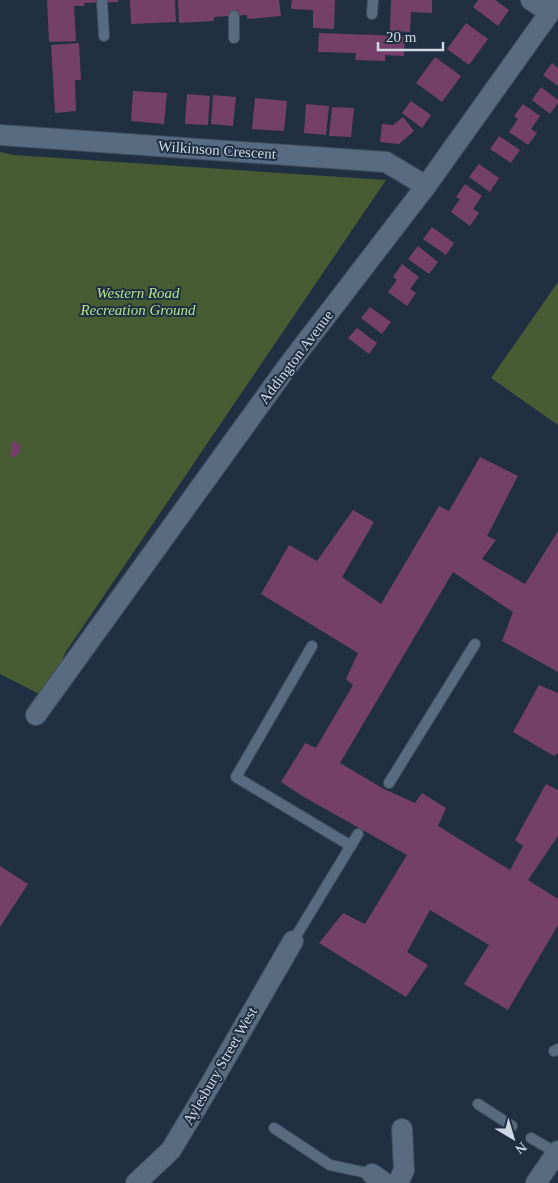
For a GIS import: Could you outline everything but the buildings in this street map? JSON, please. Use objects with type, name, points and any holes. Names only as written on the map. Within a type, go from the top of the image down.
[{"type":"street","points":[[531,0],[554,6]]},
{"type":"street","name":"Addington Avenue","points":[[36,715],[290,363],[426,186],[554,6]]},
{"type":"street","name":"Wilkinson Crescent","points":[[0,135],[386,162],[426,186]]},
{"type":"street","name":"Aylesbury Street West","points":[[136,1183],[171,1150],[292,941]]},
{"type":"street","points":[[398,1183],[404,1170],[402,1129]]},
{"type":"street","points":[[536,1183],[557,1152]]},
{"type":"lane","points":[[372,14],[373,0]]},
{"type":"lane","points":[[102,2],[104,36]]},
{"type":"lane","points":[[234,16],[234,38]]},
{"type":"lane","points":[[389,783],[475,644]]},
{"type":"lane","points":[[312,646],[236,778],[351,846]]},
{"type":"lane","points":[[292,941],[358,834]]},
{"type":"lane","points":[[478,1104],[512,1126]]},
{"type":"lane","points":[[274,1128],[330,1165],[379,1178]]},
{"type":"lane","points":[[531,1138],[557,1152]]},
{"type":"green space","name":"Western Road Recreation Ground","points":[[0,152],[14,155],[386,180],[65,653],[47,698],[0,674]]},
{"type":"green space","points":[[558,282],[558,425],[491,378]]}]
